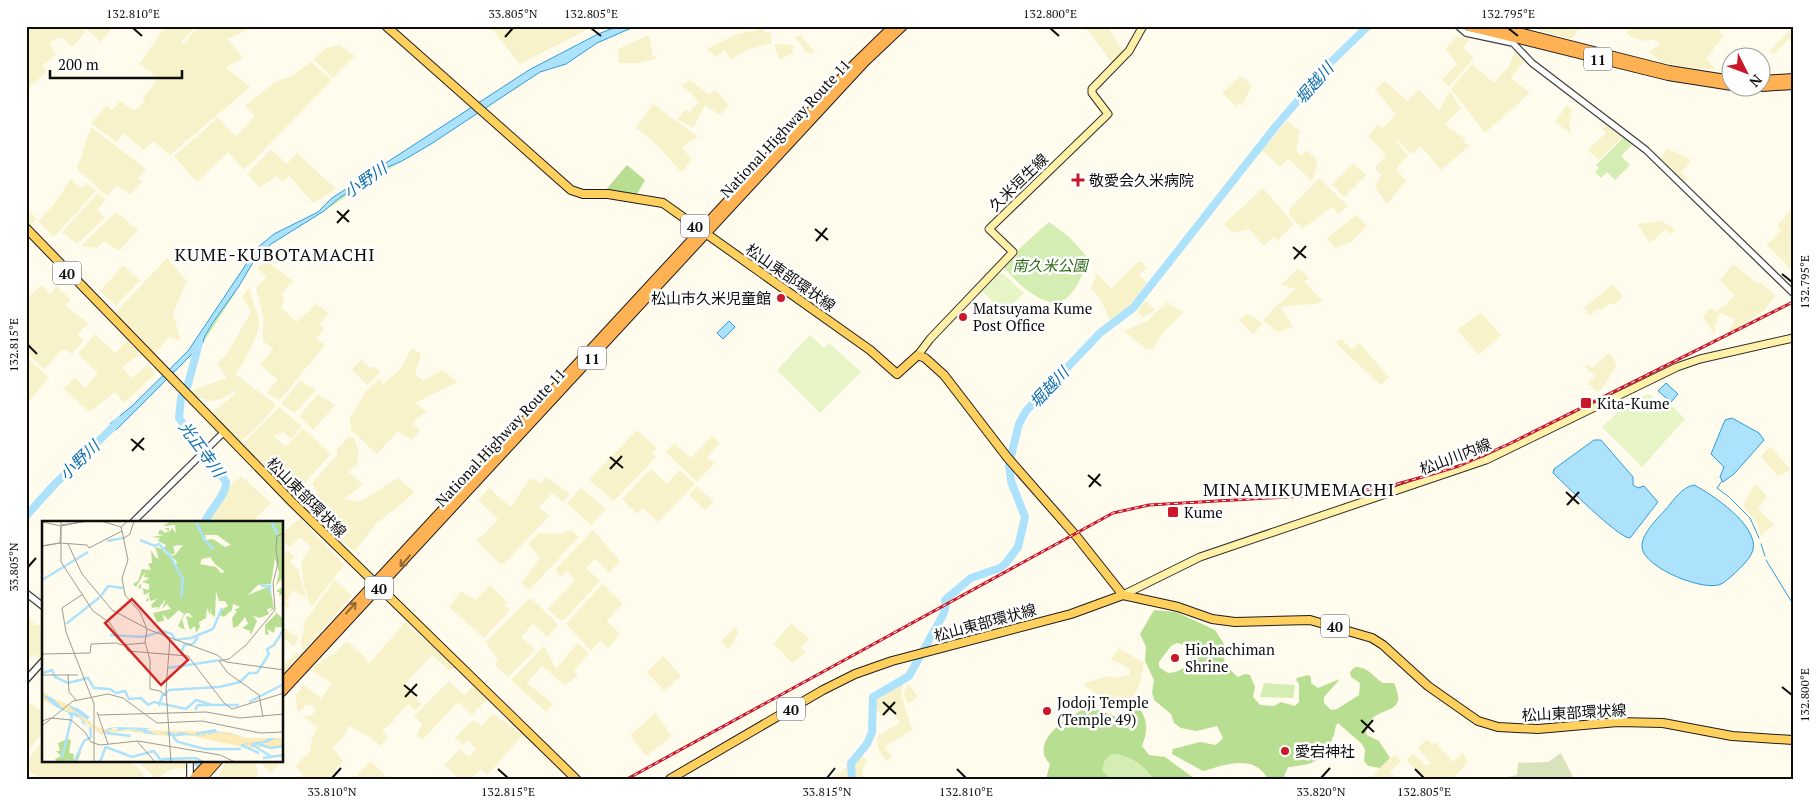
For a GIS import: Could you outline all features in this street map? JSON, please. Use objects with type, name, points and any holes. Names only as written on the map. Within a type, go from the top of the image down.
[{"type":"highway","name":"National Highway Route 11","points":[[704,232],[855,64],[893,26]]},
{"type":"highway","name":"National Highway Route 11","points":[[284,690],[377,586],[704,232],[865,62],[903,26]]},
{"type":"highway","name":"11","points":[[1466,26],[1668,76],[1722,84]]},
{"type":"highway","name":"11","points":[[1495,26],[1669,70],[1722,78]]},
{"type":"highway","points":[[1772,79],[1793,78]]},
{"type":"highway","points":[[1772,86],[1793,85]]},
{"type":"highway","name":"National Highway Route 11","points":[[284,680],[377,586]]},
{"type":"highway","points":[[192,779],[209,762]]},
{"type":"highway","points":[[202,779],[217,762]]},
{"type":"main road","name":"松山東部環状線","points":[[386,26],[571,190],[583,194],[608,194],[664,203],[864,346],[897,374],[918,355]]},
{"type":"main road","name":"久米垣生線","points":[[918,355],[930,338],[1013,252],[989,229],[1108,114],[1092,93],[1092,88],[1129,52],[1143,26]]},
{"type":"main road","name":"松山東部環状線","points":[[26,228],[172,381],[377,586],[576,779]]},
{"type":"main road","name":"松山川内線","points":[[1123,595],[1200,557],[1486,460],[1677,367],[1700,359],[1793,338]]},
{"type":"main road","points":[[918,355],[925,358],[944,375],[1009,459],[1123,595]]},
{"type":"main road","name":"松山東部環状線","points":[[670,779],[823,690],[874,667],[1071,614],[1123,595],[1178,607],[1212,619],[1235,622],[1310,620],[1372,638],[1383,644],[1428,686],[1478,721],[1498,727],[1538,729],[1589,724],[1673,724],[1732,736],[1793,740]]},
{"type":"street","points":[[1458,26],[1466,33],[1516,45],[1532,63],[1646,150],[1793,293]]},
{"type":"street","points":[[134,521],[224,432]]},
{"type":"street","points":[[26,593],[42,605]]},
{"type":"street","points":[[26,680],[42,662]]},
{"type":"street","points":[[190,762],[192,779]]},
{"type":"shaded area","points":[[26,26],[81,26],[86,31],[72,47],[63,38],[56,38],[49,44],[56,54],[42,66],[47,71],[26,90]]},
{"type":"shaded area","points":[[84,26],[114,26],[100,42]]},
{"type":"shaded area","points":[[166,26],[196,26],[181,42],[183,44],[200,26],[258,26],[227,39],[243,57],[226,68],[250,87],[170,155],[153,141],[144,150],[124,133],[117,142],[91,123],[107,105],[112,110],[120,101],[134,111],[145,100],[143,98],[158,78],[139,64]]},
{"type":"shaded area","points":[[489,26],[594,26],[520,64]]},
{"type":"shaded area","points":[[1085,26],[1107,26],[1124,53],[1113,65],[1090,32],[1082,28]]},
{"type":"shaded area","points":[[1523,26],[1583,26],[1571,39]]},
{"type":"shaded area","points":[[1633,26],[1724,26],[1719,32],[1724,35],[1706,59],[1717,70],[1702,68],[1701,70],[1661,62],[1648,51],[1661,45],[1654,39],[1645,41],[1631,37],[1626,33]]},
{"type":"shaded area","points":[[1793,27],[1793,43],[1788,39],[1775,54],[1772,53],[1772,49]]},
{"type":"shaded area","points":[[764,28],[764,32],[770,32],[772,43],[750,49],[731,59],[724,50],[716,57],[707,49],[735,35]]},
{"type":"shaded area","points":[[649,35],[653,56],[657,56],[655,59],[638,63],[619,63],[618,49]]},
{"type":"shaded area","points":[[800,35],[814,51],[811,54],[806,52],[795,37]]},
{"type":"shaded area","points":[[1457,36],[1470,39],[1463,48],[1474,58],[1449,87],[1442,80],[1457,64],[1445,49]]},
{"type":"shaded area","points":[[340,45],[355,56],[333,78],[313,59],[327,48]]},
{"type":"shaded area","points":[[774,45],[795,46],[792,49],[794,52],[780,60]]},
{"type":"shaded area","points":[[1515,52],[1525,60],[1511,78],[1530,93],[1485,133],[1451,89],[1472,64],[1494,83],[1509,66]]},
{"type":"shaded area","points":[[311,62],[332,80],[244,170],[228,152],[197,182],[174,156],[218,118],[236,137],[255,116],[245,106],[275,82],[292,76]]},
{"type":"shaded area","points":[[1240,76],[1252,85],[1242,106],[1239,103],[1236,106],[1222,93]]},
{"type":"shaded area","points":[[690,80],[709,95],[714,90],[717,92],[729,106],[720,115],[705,105],[693,128],[677,119],[685,110],[690,112],[699,101],[681,85]]},
{"type":"shaded area","points":[[1385,81],[1407,101],[1419,90],[1439,110],[1450,91],[1461,108],[1445,124],[1465,139],[1464,142],[1469,146],[1441,170],[1421,146],[1411,154],[1397,140],[1395,141],[1408,155],[1396,169],[1406,181],[1387,204],[1375,187],[1381,175],[1375,168],[1386,155],[1368,136],[1378,124],[1383,128],[1396,114],[1375,90]]},
{"type":"shaded area","points":[[653,104],[698,137],[682,147],[692,160],[681,172],[656,144],[636,128]]},
{"type":"shaded area","points":[[1567,105],[1572,109],[1569,125],[1571,134],[1555,122]]},
{"type":"shaded area","points":[[1287,121],[1300,131],[1296,150],[1301,155],[1307,150],[1318,161],[1312,181],[1288,158],[1280,167],[1262,150]]},
{"type":"shaded area","points":[[1608,123],[1624,135],[1599,160],[1588,150],[1606,133],[1602,129]]},
{"type":"shaded area","points":[[91,127],[146,169],[138,179],[142,182],[129,195],[117,185],[107,196],[77,169]]},
{"type":"shaded area","points":[[1667,148],[1691,160],[1685,169],[1680,172],[1688,179],[1685,182],[1660,160]]},
{"type":"shaded area","points":[[271,149],[287,164],[297,153],[336,189],[313,203],[289,175],[283,182],[277,176],[260,187],[247,174]]},
{"type":"shaded area","points":[[1354,163],[1366,175],[1344,197],[1332,184]]},
{"type":"shaded area","points":[[1319,178],[1348,206],[1338,214],[1332,207],[1302,229],[1290,215],[1289,210]]},
{"type":"shaded area","points":[[71,179],[81,188],[86,183],[96,191],[54,237],[38,221],[52,207]]},
{"type":"shaded area","points":[[1263,188],[1294,224],[1277,241],[1274,237],[1264,246],[1249,229],[1233,233],[1224,224]]},
{"type":"shaded area","points":[[98,193],[106,200],[97,210],[105,218],[77,244],[62,232]]},
{"type":"shaded area","points":[[1793,207],[1793,271],[1767,245],[1781,230],[1777,226]]},
{"type":"shaded area","points":[[26,209],[37,219],[29,227],[26,223]]},
{"type":"shaded area","points":[[116,212],[138,230],[119,251],[104,241],[97,248],[81,246]]},
{"type":"shaded area","points":[[1356,215],[1367,226],[1351,242],[1334,248],[1327,238]]},
{"type":"shaded area","points":[[1661,221],[1675,229],[1670,234],[1666,229],[1650,243],[1637,224]]},
{"type":"shaded area","points":[[167,258],[187,281],[173,313],[181,341],[169,337],[154,355],[117,318],[116,312]]},
{"type":"shaded area","points":[[265,260],[293,281],[281,294],[284,297],[281,308],[297,322],[316,304],[329,313],[320,324],[324,329],[316,338],[325,345],[279,401],[267,393],[278,379],[260,365],[273,349],[263,341],[263,316],[256,288],[267,277],[257,269]]},
{"type":"shaded area","points":[[1138,262],[1147,267],[1139,275],[1147,283],[1127,308],[1110,320],[1099,297],[1091,289],[1097,273],[1111,289]]},
{"type":"shaded area","points":[[1733,264],[1758,284],[1760,282],[1776,296],[1763,311],[1728,334],[1735,319],[1720,313],[1715,325],[1715,335],[1703,317],[1710,308],[1716,312],[1735,296],[1720,280]]},
{"type":"shaded area","points":[[123,265],[140,280],[116,306],[100,291]]},
{"type":"shaded area","points":[[1298,268],[1309,278],[1304,282],[1322,300],[1320,303],[1281,307],[1293,327],[1278,332],[1263,321],[1274,308],[1296,289],[1281,285]]},
{"type":"shaded area","points":[[1613,284],[1623,297],[1613,305],[1610,303],[1601,310],[1599,308],[1590,316],[1584,308]]},
{"type":"shaded area","points":[[41,285],[50,294],[57,286],[71,300],[65,305],[88,323],[77,335],[84,340],[72,354],[63,349],[44,369],[26,352],[26,299]]},
{"type":"shaded area","points":[[249,287],[259,320],[258,331],[244,362],[235,374],[275,404],[275,407],[240,442],[211,414],[236,393],[234,391],[222,399],[211,401],[195,397],[191,393],[195,389],[227,378],[217,363],[227,354],[251,312],[242,297]]},
{"type":"shaded area","points":[[1146,301],[1155,310],[1143,318],[1137,310]]},
{"type":"shaded area","points":[[1167,302],[1183,313],[1164,331],[1153,349],[1147,350],[1124,331],[1147,321]]},
{"type":"shaded area","points":[[1481,313],[1501,335],[1479,355],[1457,330]]},
{"type":"shaded area","points":[[1247,314],[1263,323],[1253,334],[1239,320]]},
{"type":"shaded area","points":[[95,334],[115,353],[127,341],[140,354],[122,367],[131,378],[148,365],[156,373],[124,403],[115,392],[89,412],[64,389],[75,377],[85,388],[98,373],[78,354]]},
{"type":"shaded area","points":[[1341,339],[1352,349],[1359,343],[1389,377],[1381,385],[1336,342]]},
{"type":"shaded area","points":[[412,348],[421,354],[415,374],[424,381],[442,370],[458,382],[415,403],[427,411],[412,423],[420,431],[412,440],[398,431],[377,454],[351,430],[350,418],[364,394],[374,383],[380,379],[383,384],[399,371]]},
{"type":"shaded area","points":[[1609,353],[1617,365],[1601,390],[1597,392],[1588,383],[1595,376],[1586,367],[1588,365],[1592,368]]},
{"type":"shaded area","points":[[26,356],[49,378],[27,403],[26,402]]},
{"type":"shaded area","points":[[361,360],[371,368],[375,367],[380,373],[367,385],[352,370]]},
{"type":"shaded area","points":[[300,380],[316,390],[296,412],[293,412],[281,404]]},
{"type":"shaded area","points":[[318,394],[335,405],[313,430],[299,416]]},
{"type":"shaded area","points":[[279,407],[302,426],[291,439],[284,432],[273,436],[286,447],[303,428],[330,453],[293,496],[242,445]]},
{"type":"shaded area","points":[[637,430],[657,448],[652,453],[656,457],[614,501],[589,480]]},
{"type":"shaded area","points":[[349,436],[354,438],[359,454],[357,464],[348,472],[363,485],[344,499],[359,502],[398,478],[413,491],[413,494],[376,524],[354,552],[316,518],[317,493],[312,483],[338,454],[336,451]]},
{"type":"shaded area","points":[[712,436],[720,443],[707,457],[714,463],[697,482],[666,452],[674,443],[691,458]]},
{"type":"shaded area","points":[[1770,446],[1791,470],[1778,476],[1761,457]]},
{"type":"shaded area","points":[[651,469],[667,484],[680,470],[695,484],[658,522],[643,508],[637,514],[622,499]]},
{"type":"shaded area","points":[[241,476],[271,503],[255,519],[258,521],[210,521],[231,485]]},
{"type":"shaded area","points":[[546,477],[570,494],[563,502],[552,493],[539,507],[549,516],[505,563],[500,564],[476,540],[485,534],[498,519],[478,500],[489,488],[511,507],[530,478],[541,483]]},
{"type":"shaded area","points":[[1755,484],[1767,496],[1758,509],[1774,525],[1761,536],[1757,523],[1743,506]]},
{"type":"shaded area","points":[[697,486],[714,502],[705,510],[689,495]]},
{"type":"shaded area","points":[[581,488],[606,509],[591,525],[567,503]]},
{"type":"shaded area","points":[[300,518],[344,565],[313,605],[310,604],[304,585],[301,562],[311,547],[300,537],[290,547],[284,543],[284,531]]},
{"type":"shaded area","points":[[571,530],[579,537],[531,588],[526,588],[521,583],[540,558],[528,544],[539,533],[560,534]]},
{"type":"shaded area","points":[[593,530],[620,561],[609,573],[595,558],[586,568],[600,581],[564,620],[560,620],[548,609],[575,580],[567,571],[561,577],[555,570]]},
{"type":"shaded area","points":[[288,550],[294,557],[290,562],[298,570],[306,598],[293,590],[286,602],[290,605],[288,608],[284,606],[284,555]]},
{"type":"shaded area","points":[[335,580],[352,596],[303,651],[301,643],[305,621]]},
{"type":"shaded area","points":[[602,584],[623,603],[607,621],[620,634],[608,648],[600,641],[591,651],[566,624]]},
{"type":"shaded area","points":[[490,585],[507,602],[504,605],[510,610],[484,638],[449,607],[461,591],[476,600]]},
{"type":"shaded area","points":[[529,599],[532,599],[556,622],[557,626],[547,637],[533,624],[521,637],[535,650],[508,677],[494,664],[498,660],[486,642]]},
{"type":"shaded area","points":[[26,615],[36,625],[42,625],[42,657],[40,659],[34,654],[26,663]]},
{"type":"shaded area","points":[[405,622],[456,668],[449,670],[432,655],[404,685],[421,704],[415,710],[408,704],[394,721],[382,730],[388,737],[381,746],[349,726],[344,736],[333,748],[343,762],[335,770],[338,773],[333,779],[296,779],[303,775],[296,766],[310,751],[312,739],[317,728],[304,716],[311,716],[316,710],[312,705],[306,705],[299,712],[297,710],[296,695],[304,685],[321,699],[331,684],[314,671],[314,666],[334,654],[347,641],[365,657],[369,664]]},
{"type":"shaded area","points":[[791,623],[809,639],[801,647],[806,652],[792,663],[774,644]]},
{"type":"shaded area","points":[[735,627],[738,632],[733,644],[728,649],[721,641]]},
{"type":"shaded area","points":[[284,628],[298,638],[294,646],[284,639]]},
{"type":"shaded area","points":[[578,643],[589,653],[574,671],[578,675],[571,681],[565,685],[542,666],[527,683],[553,704],[546,712],[511,680],[544,646],[556,669]]},
{"type":"shaded area","points":[[1119,648],[1144,663],[1139,686],[1135,693],[1125,704],[1115,707],[1085,686],[1086,683],[1108,676],[1115,678],[1129,675],[1130,670],[1111,660]]},
{"type":"shaded area","points":[[297,652],[299,655],[284,672],[284,665]]},
{"type":"shaded area","points":[[663,656],[681,676],[664,691],[647,672]]},
{"type":"shaded area","points":[[449,681],[464,695],[474,685],[488,698],[472,715],[458,702],[422,740],[417,735],[422,724],[414,716]]},
{"type":"shaded area","points":[[908,683],[918,697],[907,704],[904,694]]},
{"type":"shaded area","points":[[903,684],[901,694],[912,730],[885,746],[892,758],[886,761],[878,749],[877,737],[900,722],[892,711],[881,717],[875,704],[880,696]]},
{"type":"shaded area","points":[[26,700],[42,712],[42,734],[26,754]]},
{"type":"shaded area","points":[[655,713],[672,736],[646,756],[630,736]]},
{"type":"shaded area","points":[[493,714],[523,735],[487,775],[481,769],[470,779],[459,779],[444,765],[460,749],[469,757],[476,749],[468,741],[463,745],[455,738],[473,720],[482,726]]},
{"type":"shaded area","points":[[1427,739],[1432,744],[1435,742],[1453,762],[1463,753],[1468,762],[1452,779],[1426,779],[1406,760],[1413,753],[1426,766],[1431,763],[1418,748]]},
{"type":"shaded area","points":[[42,741],[42,762],[132,762],[144,774],[139,779],[42,779],[30,772],[28,763]]},
{"type":"shaded area","points":[[1394,755],[1401,761],[1390,772],[1397,779],[1369,779]]},
{"type":"shaded area","points":[[861,756],[867,760],[862,771],[864,777],[854,779],[853,765]]},
{"type":"shaded area","points":[[370,761],[386,776],[388,779],[354,779]]},
{"type":"shaded area","points":[[138,762],[187,762],[187,768],[171,769],[157,779]]},
{"type":"shaded area","points":[[226,762],[254,762],[258,770],[256,779],[219,779],[221,769]]},
{"type":"shaded area","points":[[261,762],[282,762],[270,773]]},
{"type":"shaded area","points":[[849,765],[850,779],[834,779],[835,773],[840,773]]},
{"type":"green space","points":[[1624,137],[1632,145],[1621,156],[1630,165],[1615,180],[1607,172],[1601,178],[1595,172],[1599,168],[1596,165]]},
{"type":"green space","points":[[402,161],[324,211],[347,193],[390,166]]},
{"type":"green space","points":[[627,165],[645,180],[637,194],[604,192]]},
{"type":"green space","name":"南久米公園","points":[[1049,222],[1068,236],[1090,260],[1075,289],[1068,297],[1052,302],[1042,299],[1024,288],[1004,267],[1020,248]]},
{"type":"green space","points":[[1002,273],[1024,293],[1004,312],[981,290],[997,274]]},
{"type":"green space","points":[[239,286],[236,292],[203,343],[212,322]]},
{"type":"green space","points":[[810,335],[824,348],[829,343],[861,372],[820,413],[777,370]]},
{"type":"green space","points":[[1648,394],[1665,406],[1669,403],[1685,419],[1642,467],[1602,427],[1623,408]]},
{"type":"green space","points":[[111,425],[115,429],[57,486],[26,521],[26,511]]},
{"type":"green space","points":[[1154,610],[1176,612],[1215,630],[1224,644],[1225,663],[1238,677],[1245,674],[1250,675],[1255,687],[1253,697],[1260,705],[1274,706],[1281,702],[1295,706],[1299,702],[1299,684],[1296,680],[1308,675],[1311,677],[1311,683],[1318,688],[1340,679],[1324,697],[1324,703],[1331,710],[1337,709],[1359,695],[1360,683],[1351,677],[1350,672],[1355,667],[1367,670],[1383,683],[1394,683],[1398,699],[1397,704],[1371,719],[1366,732],[1367,735],[1379,741],[1390,758],[1380,768],[1368,766],[1364,761],[1365,750],[1362,744],[1338,723],[1326,752],[1311,763],[1288,767],[1283,779],[1268,779],[1262,771],[1247,763],[1230,764],[1203,771],[1172,754],[1173,749],[1200,742],[1216,745],[1223,738],[1217,726],[1197,731],[1181,728],[1174,723],[1171,714],[1154,700],[1152,692],[1154,680],[1145,661],[1146,647],[1140,634]],"holes":[[[1177,643],[1184,645],[1192,655],[1186,666],[1176,672],[1168,673],[1159,667],[1159,662],[1171,646]]]},
{"type":"green space","points":[[1264,683],[1295,685],[1293,698],[1260,697]]},
{"type":"green space","points":[[1090,707],[1122,719],[1134,709],[1140,709],[1145,719],[1146,728],[1142,746],[1149,755],[1165,757],[1195,779],[1153,779],[1130,758],[1112,754],[1105,760],[1102,771],[1111,779],[1046,779],[1050,764],[1044,755],[1044,747],[1048,738],[1054,730],[1072,715]]},
{"type":"green space","points":[[1561,753],[1574,779],[1498,779],[1517,775],[1518,763],[1548,762]]},
{"type":"green space","points":[[1112,754],[1130,758],[1153,779],[1107,777],[1102,771],[1105,760]]},
{"type":"water","points":[[619,26],[636,26],[597,43],[566,64],[540,72],[431,144],[402,161],[381,170],[338,199],[324,211],[271,244],[255,259],[239,286],[212,324],[203,343],[116,430],[110,424],[132,406],[188,351],[257,248],[274,234],[318,212],[332,198],[529,70],[598,34]]},
{"type":"water","points":[[729,321],[735,327],[723,339],[717,333]]},
{"type":"water","points":[[1666,383],[1678,394],[1671,402],[1658,391]]},
{"type":"water","points":[[1732,418],[1759,433],[1764,440],[1734,474],[1723,482],[1720,477],[1724,467],[1711,454],[1725,420]]},
{"type":"water","points":[[1594,440],[1601,440],[1633,477],[1633,485],[1638,488],[1644,486],[1658,502],[1630,538],[1624,536],[1604,520],[1553,473],[1554,469]]},
{"type":"water","points":[[1694,485],[1722,503],[1742,521],[1753,541],[1753,550],[1745,563],[1723,583],[1704,585],[1677,577],[1653,563],[1645,555],[1642,547],[1642,542],[1647,532],[1675,498],[1682,491]]},
{"type":"waterway","name":"堀越川","points":[[852,779],[851,763],[867,744],[872,732],[873,697],[909,676],[943,615],[946,606],[945,600],[971,578],[1000,568],[1018,547],[1025,517],[1011,481],[1009,464],[1019,424],[1026,411],[1100,333],[1133,308],[1276,126],[1331,62],[1368,26]]},
{"type":"waterway","name":"光正寺川","points":[[199,343],[188,384],[181,398],[179,418],[226,482],[221,497],[205,521]]},
{"type":"waterway","name":"小野川","points":[[26,516],[53,486],[120,420]]},
{"type":"waterway","points":[[1722,481],[1717,488],[1729,497]]},
{"type":"waterway","points":[[1730,498],[1750,518],[1759,538]]},
{"type":"waterway","points":[[1761,544],[1765,556]]},
{"type":"waterway","points":[[1766,560],[1793,604]]},
{"type":"railway","points":[[627,779],[1113,513],[1149,505],[1338,494],[1386,487],[1459,466],[1509,444],[1793,302]]},
{"type":"place","name":"敬愛会久米病院","points":[[1078,180]]},
{"type":"place","name":"松山市久米児童館","points":[[781,298]]},
{"type":"place","name":"Matsuyama Kume Post Office","points":[[963,317]]},
{"type":"place","name":"Kita-Kume","points":[[1586,403]]},
{"type":"place","name":"Kume","points":[[1173,512]]},
{"type":"place","name":"Hiohachiman Shrine","points":[[1175,658]]},
{"type":"place","name":"Jodoji Temple (Temple 49)","points":[[1047,711]]},
{"type":"place","name":"愛宕神社","points":[[1285,751]]},
{"type":"district","name":"KUME-KUBOTAMACHI","points":[[275,254]]},
{"type":"district","name":"MINAMIKUMEMACHI","points":[[1299,489]]}]
